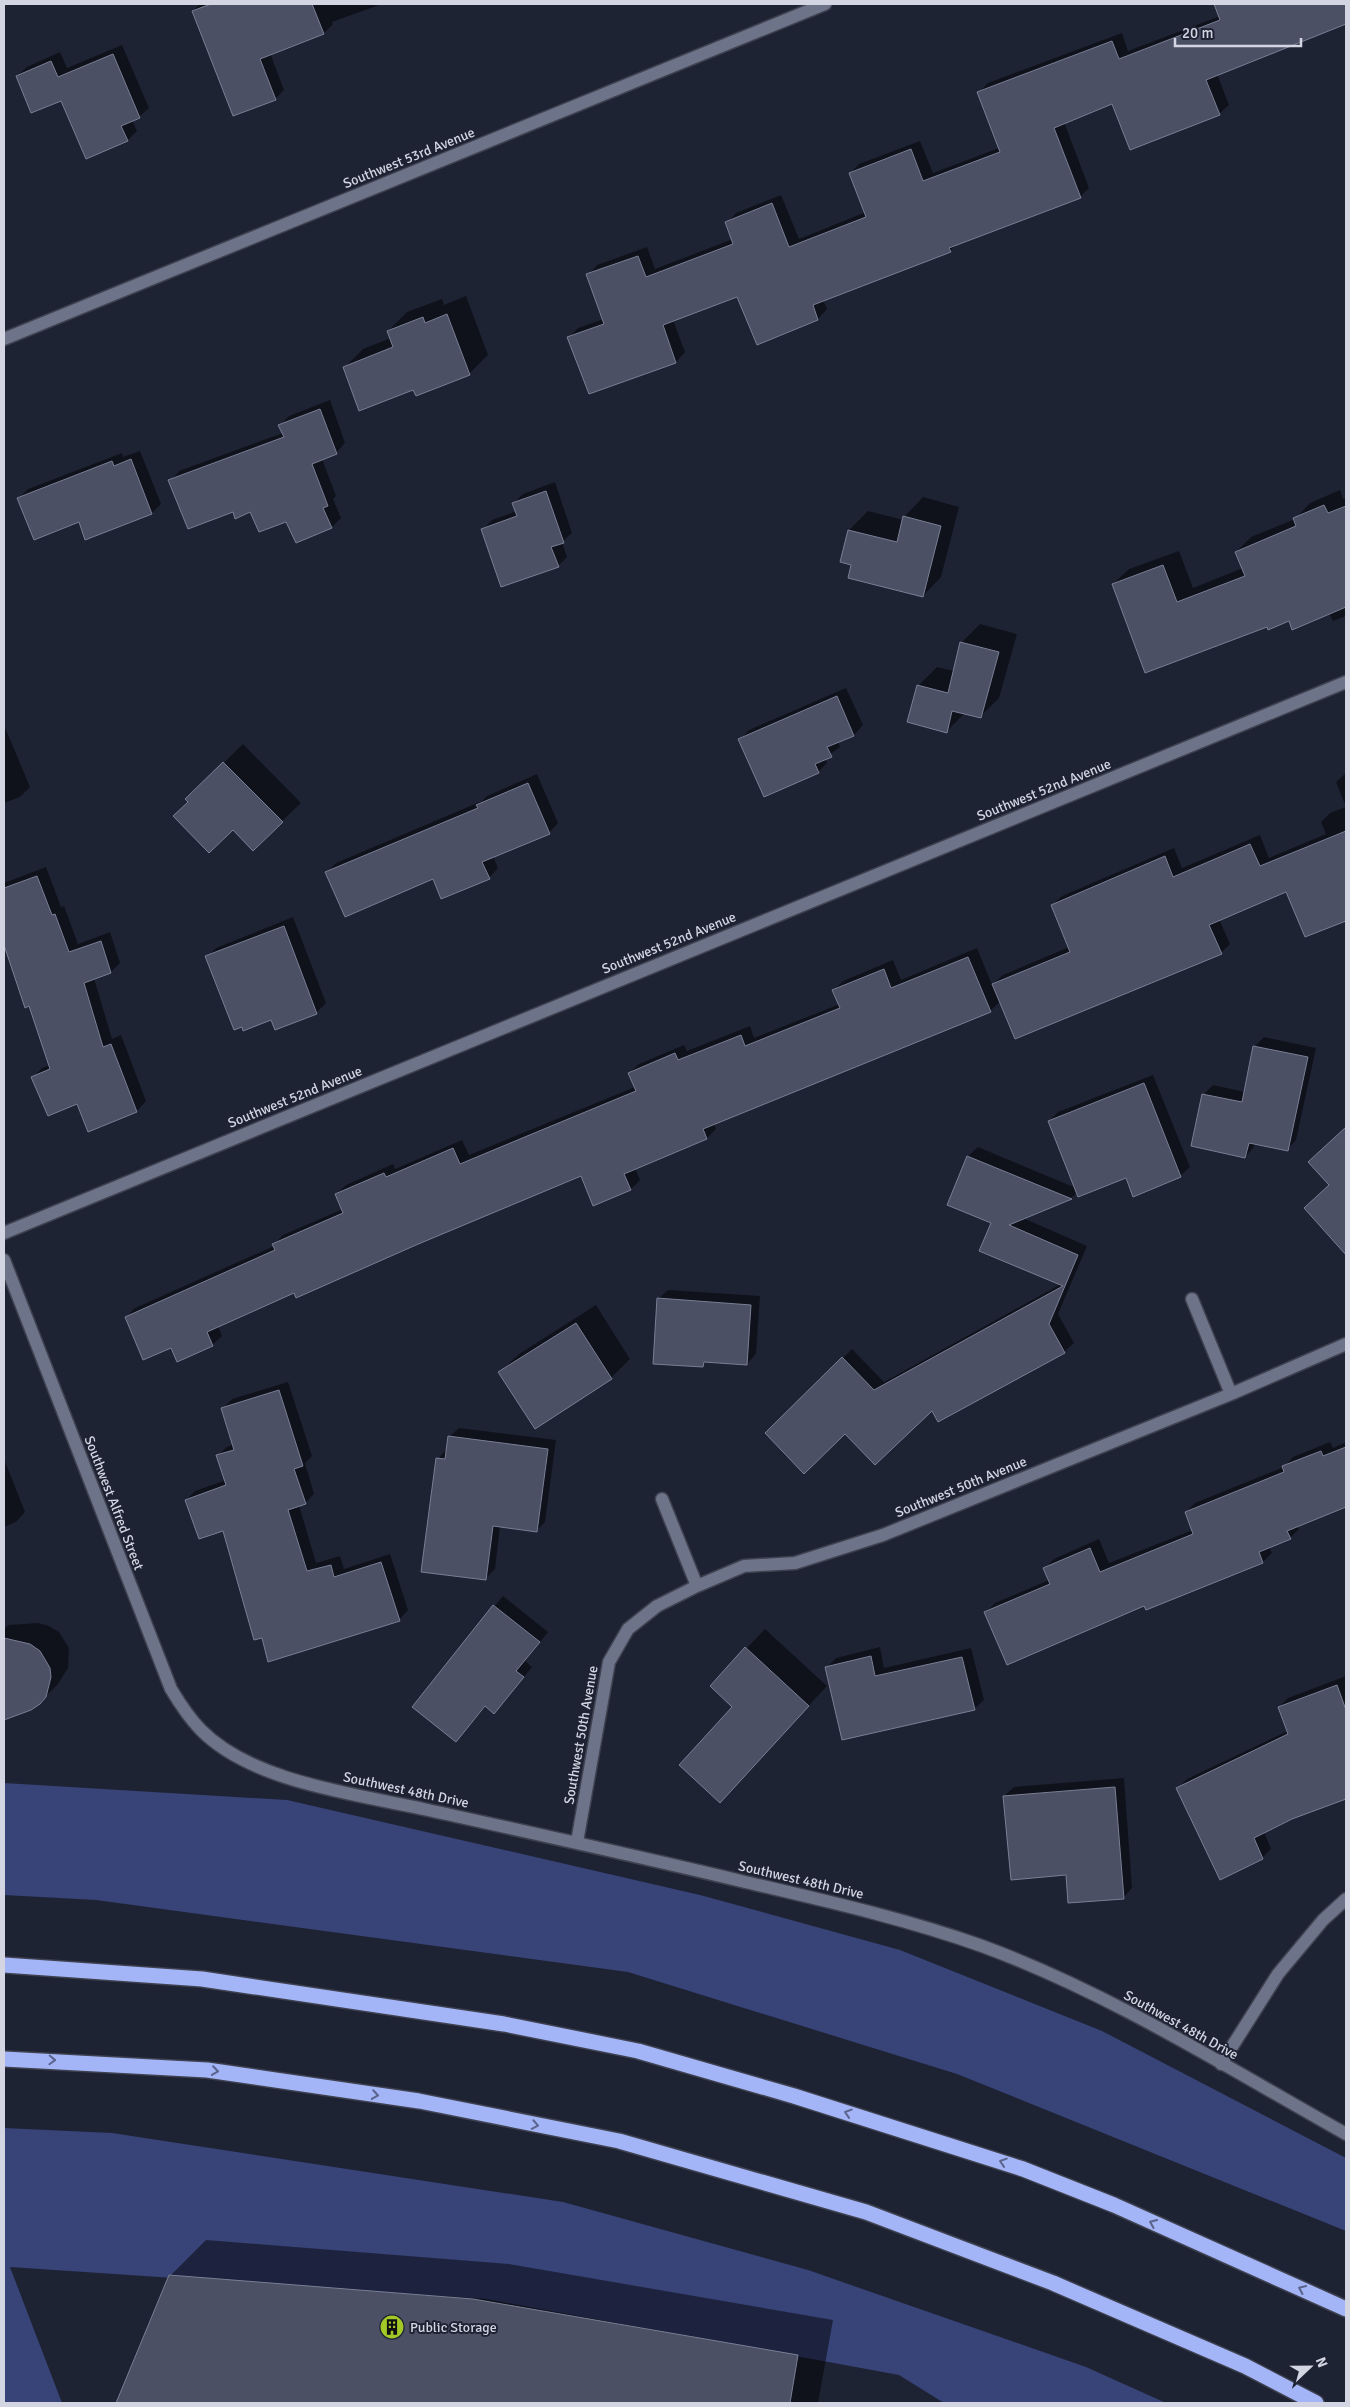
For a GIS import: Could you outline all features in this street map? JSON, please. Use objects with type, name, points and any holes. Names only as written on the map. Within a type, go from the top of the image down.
[{"type":"highway","points":[[4,1965],[202,1979],[504,2024],[638,2051],[794,2096],[1023,2169],[1114,2205],[1346,2309]]},
{"type":"highway","points":[[4,2059],[207,2070],[419,2101],[619,2142],[866,2212],[1062,2287],[1245,2366],[1316,2403]]},
{"type":"street","name":"Southwest 53rd Avenue","points":[[4,339],[825,4]]},
{"type":"street","name":"Southwest 52nd Avenue","points":[[4,1233],[1346,682]]},
{"type":"street","name":"Southwest Alfred Street","points":[[4,1260],[171,1689],[187,1714],[217,1744]]},
{"type":"street","points":[[1192,1299],[1230,1394]]},
{"type":"street","name":"Southwest 50th Avenue","points":[[576,1842],[609,1662],[628,1629],[657,1606],[744,1566],[796,1563],[882,1535],[1230,1394],[1346,1344]]},
{"type":"street","points":[[662,1499],[697,1586]]},
{"type":"street","name":"Southwest 48th Drive","points":[[217,1744],[242,1760],[276,1775],[576,1842],[879,1914],[975,1944],[1031,1966],[1144,2021],[1346,2134]]},
{"type":"street","points":[[1221,2064],[1278,1974],[1323,1920],[1346,1898]]},
{"type":"shaded area","points":[[4,1783],[287,1800],[700,1895],[900,1950],[1102,2031],[1346,2158],[1346,2231],[957,2074],[628,1972],[96,1900],[4,1895]]},
{"type":"shaded area","points":[[4,2128],[112,2133],[563,2202],[808,2270],[1086,2367],[1166,2403],[944,2403],[899,2375],[486,2299],[10,2267],[62,2403],[4,2403]]},
{"type":"building","points":[[211,4],[312,4],[324,34],[260,59],[276,100],[233,116],[192,11]]},
{"type":"building","points":[[1214,4],[1346,4],[1346,24],[1206,80],[1220,115],[1130,150],[1112,104],[1054,128],[1081,198],[949,248],[951,252],[813,305],[818,320],[757,345],[737,297],[663,325],[676,363],[589,394],[567,337],[604,324],[586,274],[638,256],[646,277],[733,244],[725,222],[772,203],[789,247],[866,217],[849,173],[911,149],[923,181],[1000,152],[977,92],[1112,41],[1119,59],[1220,20]]},
{"type":"building","points":[[113,54],[140,118],[121,126],[128,141],[86,159],[61,101],[31,113],[16,76],[51,61],[58,77]]},
{"type":"building","points":[[447,314],[470,375],[416,396],[413,390],[359,411],[343,367],[393,347],[387,331],[423,317],[425,323]]},
{"type":"building","points":[[320,409],[337,454],[312,464],[328,506],[323,508],[332,528],[296,543],[286,522],[259,532],[250,512],[235,519],[233,512],[188,529],[168,480],[284,437],[278,425]]},
{"type":"building","points":[[131,459],[152,514],[85,540],[79,522],[34,540],[17,498],[112,461],[114,466]]},
{"type":"building","points":[[546,491],[564,543],[551,547],[559,567],[501,587],[481,529],[517,516],[512,503]]},
{"type":"building","points":[[1324,505],[1328,513],[1346,506],[1346,607],[1292,630],[1289,621],[1268,630],[1267,627],[1145,673],[1112,584],[1163,565],[1177,602],[1245,576],[1235,552],[1296,526],[1293,518]]},
{"type":"building","points":[[903,516],[941,526],[923,597],[848,578],[851,565],[840,562],[848,530],[897,542]]},
{"type":"building","points":[[960,642],[999,652],[981,718],[952,711],[947,733],[907,722],[917,685],[948,693]]},
{"type":"building","points":[[837,696],[854,736],[827,747],[832,757],[815,764],[819,773],[764,797],[738,739]]},
{"type":"building","points":[[223,762],[283,822],[253,851],[233,830],[209,853],[173,816],[188,802],[185,799]]},
{"type":"building","points":[[528,783],[550,834],[482,862],[490,879],[441,899],[433,879],[345,917],[325,872],[478,808],[476,805]]},
{"type":"building","points":[[1346,831],[1346,921],[1305,937],[1286,892],[1209,925],[1222,954],[1015,1039],[992,984],[1070,952],[1051,905],[1165,856],[1173,877],[1250,844],[1260,866]]},
{"type":"building","points":[[37,876],[52,915],[55,914],[69,952],[101,941],[111,973],[84,983],[103,1047],[111,1044],[137,1112],[88,1132],[77,1104],[48,1116],[31,1077],[50,1069],[29,1006],[25,1008],[4,945],[4,888]]},
{"type":"building","points":[[284,926],[317,1014],[275,1030],[271,1020],[243,1031],[242,1027],[234,1030],[205,956]]},
{"type":"building","points":[[968,957],[991,1012],[703,1129],[707,1139],[624,1174],[631,1190],[593,1206],[581,1176],[296,1298],[294,1293],[207,1332],[213,1346],[177,1362],[171,1348],[143,1360],[125,1317],[275,1250],[272,1244],[343,1213],[335,1194],[384,1173],[386,1177],[453,1148],[460,1164],[636,1091],[628,1073],[675,1053],[678,1060],[741,1035],[745,1046],[840,1008],[832,990],[884,969],[891,988]]},
{"type":"building","points":[[1253,1046],[1308,1057],[1288,1151],[1249,1143],[1245,1158],[1191,1146],[1202,1094],[1242,1102]]},
{"type":"building","points":[[1144,1083],[1181,1177],[1133,1197],[1126,1178],[1078,1197],[1048,1121]]},
{"type":"building","points":[[1346,1127],[1346,1255],[1304,1208],[1329,1185],[1308,1162]]},
{"type":"building","points":[[967,1156],[1072,1199],[1009,1225],[1078,1255],[1049,1324],[1065,1353],[938,1422],[932,1411],[875,1465],[845,1434],[804,1474],[765,1433],[842,1357],[874,1390],[1063,1286],[979,1251],[991,1223],[947,1205]]},
{"type":"building","points":[[657,1298],[751,1305],[747,1365],[704,1362],[703,1367],[653,1364]]},
{"type":"building","points":[[576,1323],[612,1379],[535,1429],[498,1372]]},
{"type":"building","points":[[279,1390],[303,1466],[294,1469],[306,1504],[288,1510],[307,1571],[331,1565],[334,1577],[381,1562],[400,1621],[268,1662],[262,1638],[254,1640],[223,1531],[199,1539],[185,1500],[226,1485],[216,1455],[234,1450],[221,1408]]},
{"type":"building","points":[[448,1436],[548,1449],[537,1532],[493,1526],[486,1580],[421,1572],[436,1458],[445,1459]]},
{"type":"building","points":[[1346,1447],[1346,1507],[1287,1531],[1291,1539],[1259,1552],[1263,1563],[1146,1610],[1144,1606],[1007,1665],[984,1612],[1050,1584],[1043,1568],[1090,1548],[1100,1572],[1193,1534],[1185,1512],[1284,1472],[1282,1466],[1321,1451],[1323,1456]]},
{"type":"building","points":[[493,1605],[540,1642],[516,1671],[524,1677],[494,1714],[485,1706],[456,1742],[412,1707]]},
{"type":"building","points":[[4,1638],[30,1644],[40,1651],[50,1668],[51,1677],[46,1697],[40,1704],[31,1710],[4,1720]]},
{"type":"building","points":[[745,1647],[809,1706],[720,1803],[679,1765],[732,1707],[710,1686]]},
{"type":"building","points":[[871,1656],[875,1676],[962,1657],[975,1710],[842,1740],[825,1667]]},
{"type":"building","points":[[1337,1685],[1346,1710],[1346,1799],[1292,1819],[1254,1838],[1263,1859],[1220,1880],[1176,1788],[1288,1734],[1278,1707]]},
{"type":"building","points":[[1115,1787],[1124,1899],[1068,1903],[1066,1875],[1011,1880],[1003,1796]]},
{"type":"building","name":"Public Storage","points":[[169,2275],[473,2299],[798,2355],[790,2403],[116,2403]]},
{"type":"place","name":"Public Storage","points":[[392,2327]]}]
